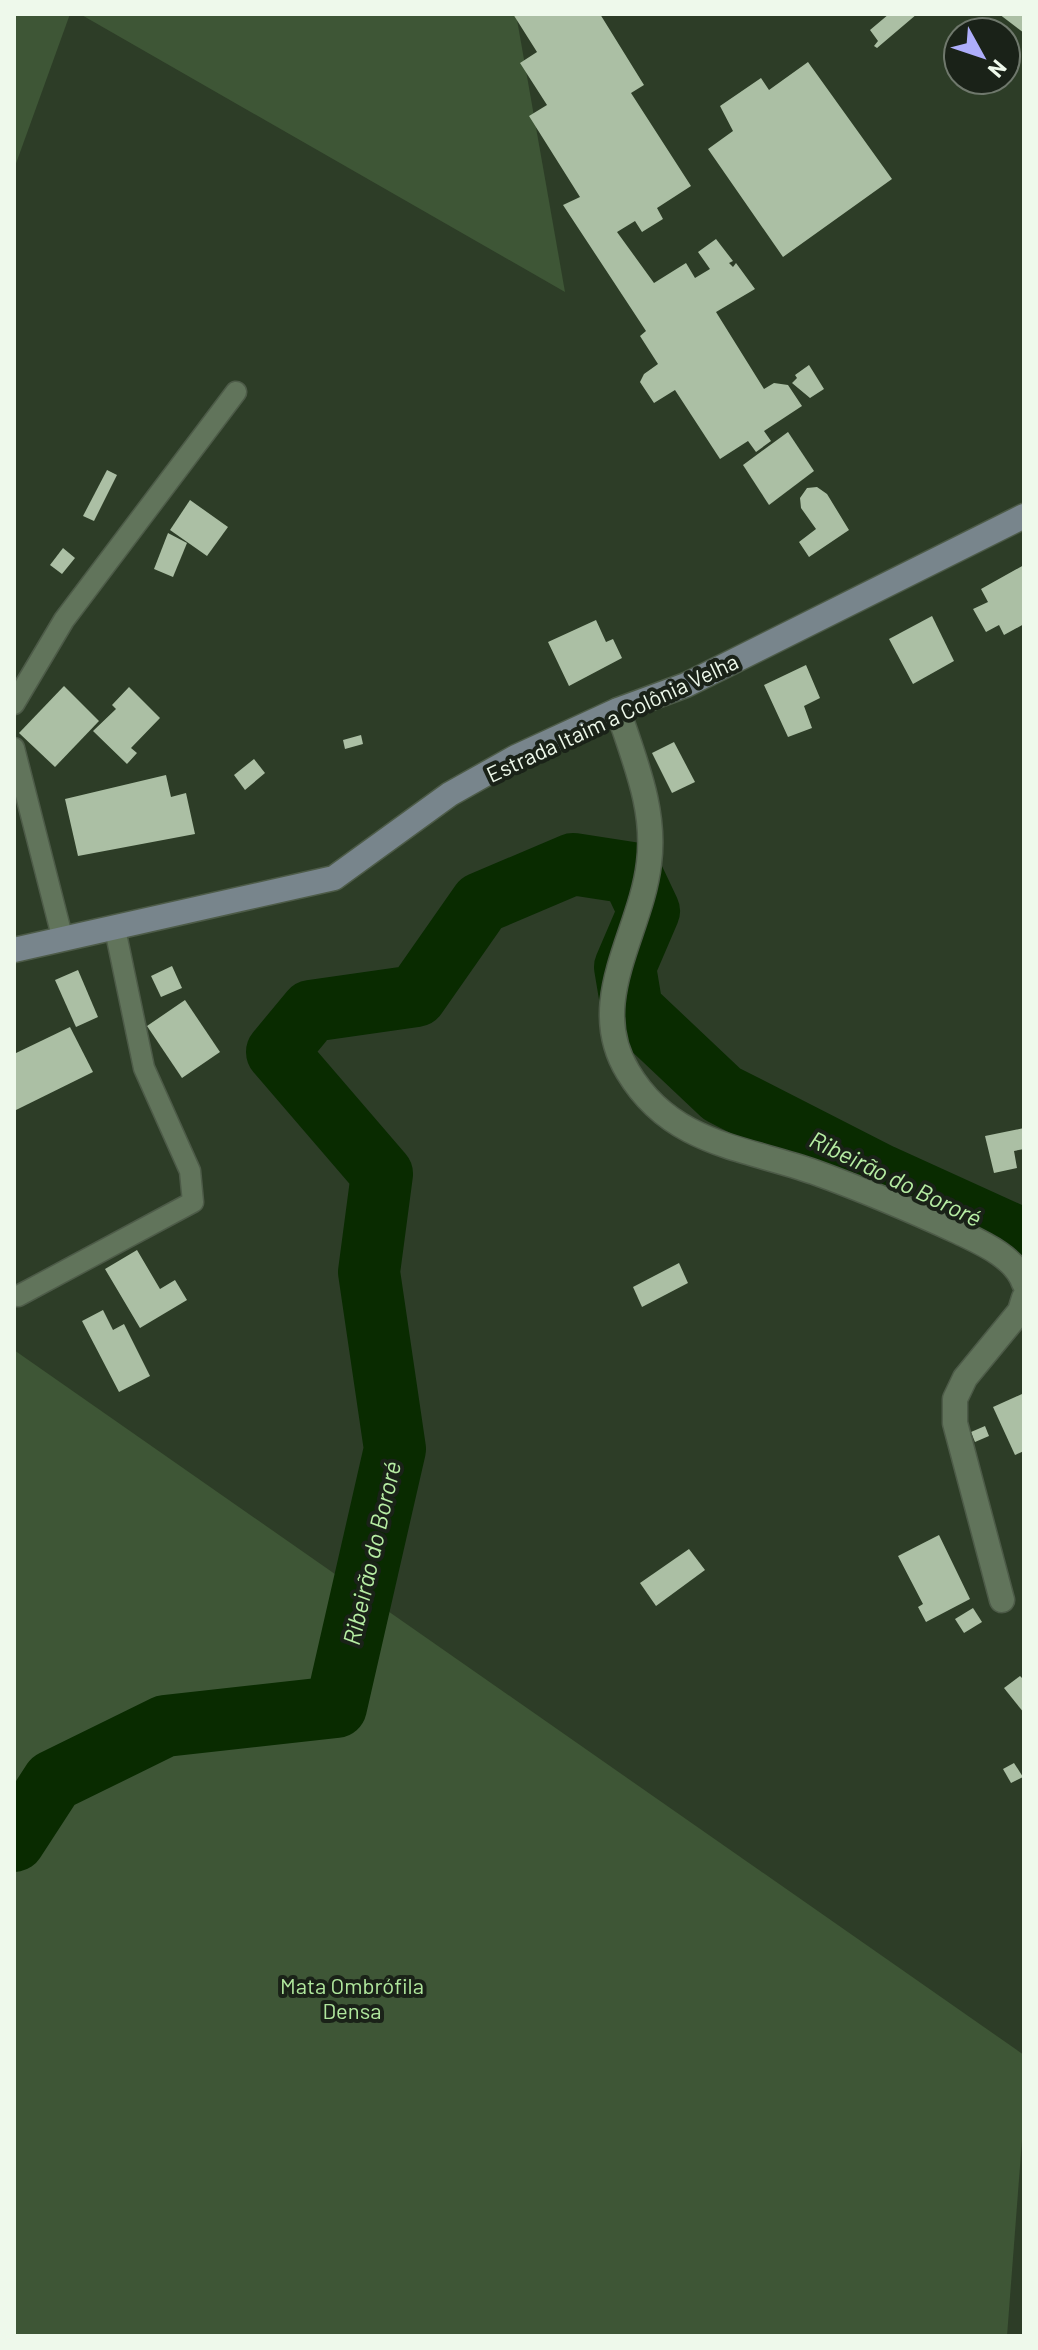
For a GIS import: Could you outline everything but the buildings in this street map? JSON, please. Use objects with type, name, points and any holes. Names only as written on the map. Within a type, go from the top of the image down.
[{"type":"street","name":"Estrada Itaim a Colônia Velha","points":[[14,950],[334,878],[450,794],[516,757],[618,710],[686,685],[1024,516]]},
{"type":"street","points":[[618,710],[645,791],[649,861],[640,909],[611,997],[612,1028],[626,1069],[645,1096],[656,1110],[687,1130],[721,1146],[888,1199],[978,1241],[1012,1263],[1024,1283]]},
{"type":"street","points":[[1002,1600],[955,1423],[955,1399],[965,1378],[1020,1311],[1024,1298]]},
{"type":"lane","points":[[14,704],[64,620],[236,392]]},
{"type":"lane","points":[[14,748],[63,940]]},
{"type":"lane","points":[[18,1296],[193,1202],[190,1171],[144,1068],[115,929]]},
{"type":"green space","points":[[14,14],[70,14],[14,169]]},
{"type":"green space","points":[[80,14],[516,14],[565,292]]},
{"type":"green space","name":"Mata Ombrófila Densa","points":[[14,1350],[1024,2055],[1024,2114],[1007,2336],[14,2336]]},
{"type":"waterway","name":"Ribeirão do Bororé","points":[[14,1841],[53,1781],[165,1726],[336,1707],[395,1449],[369,1272],[382,1174],[277,1052],[311,1011],[416,996],[481,903],[573,864],[631,873],[649,911],[625,967],[632,1009],[722,1094],[881,1175],[1024,1240]]}]
